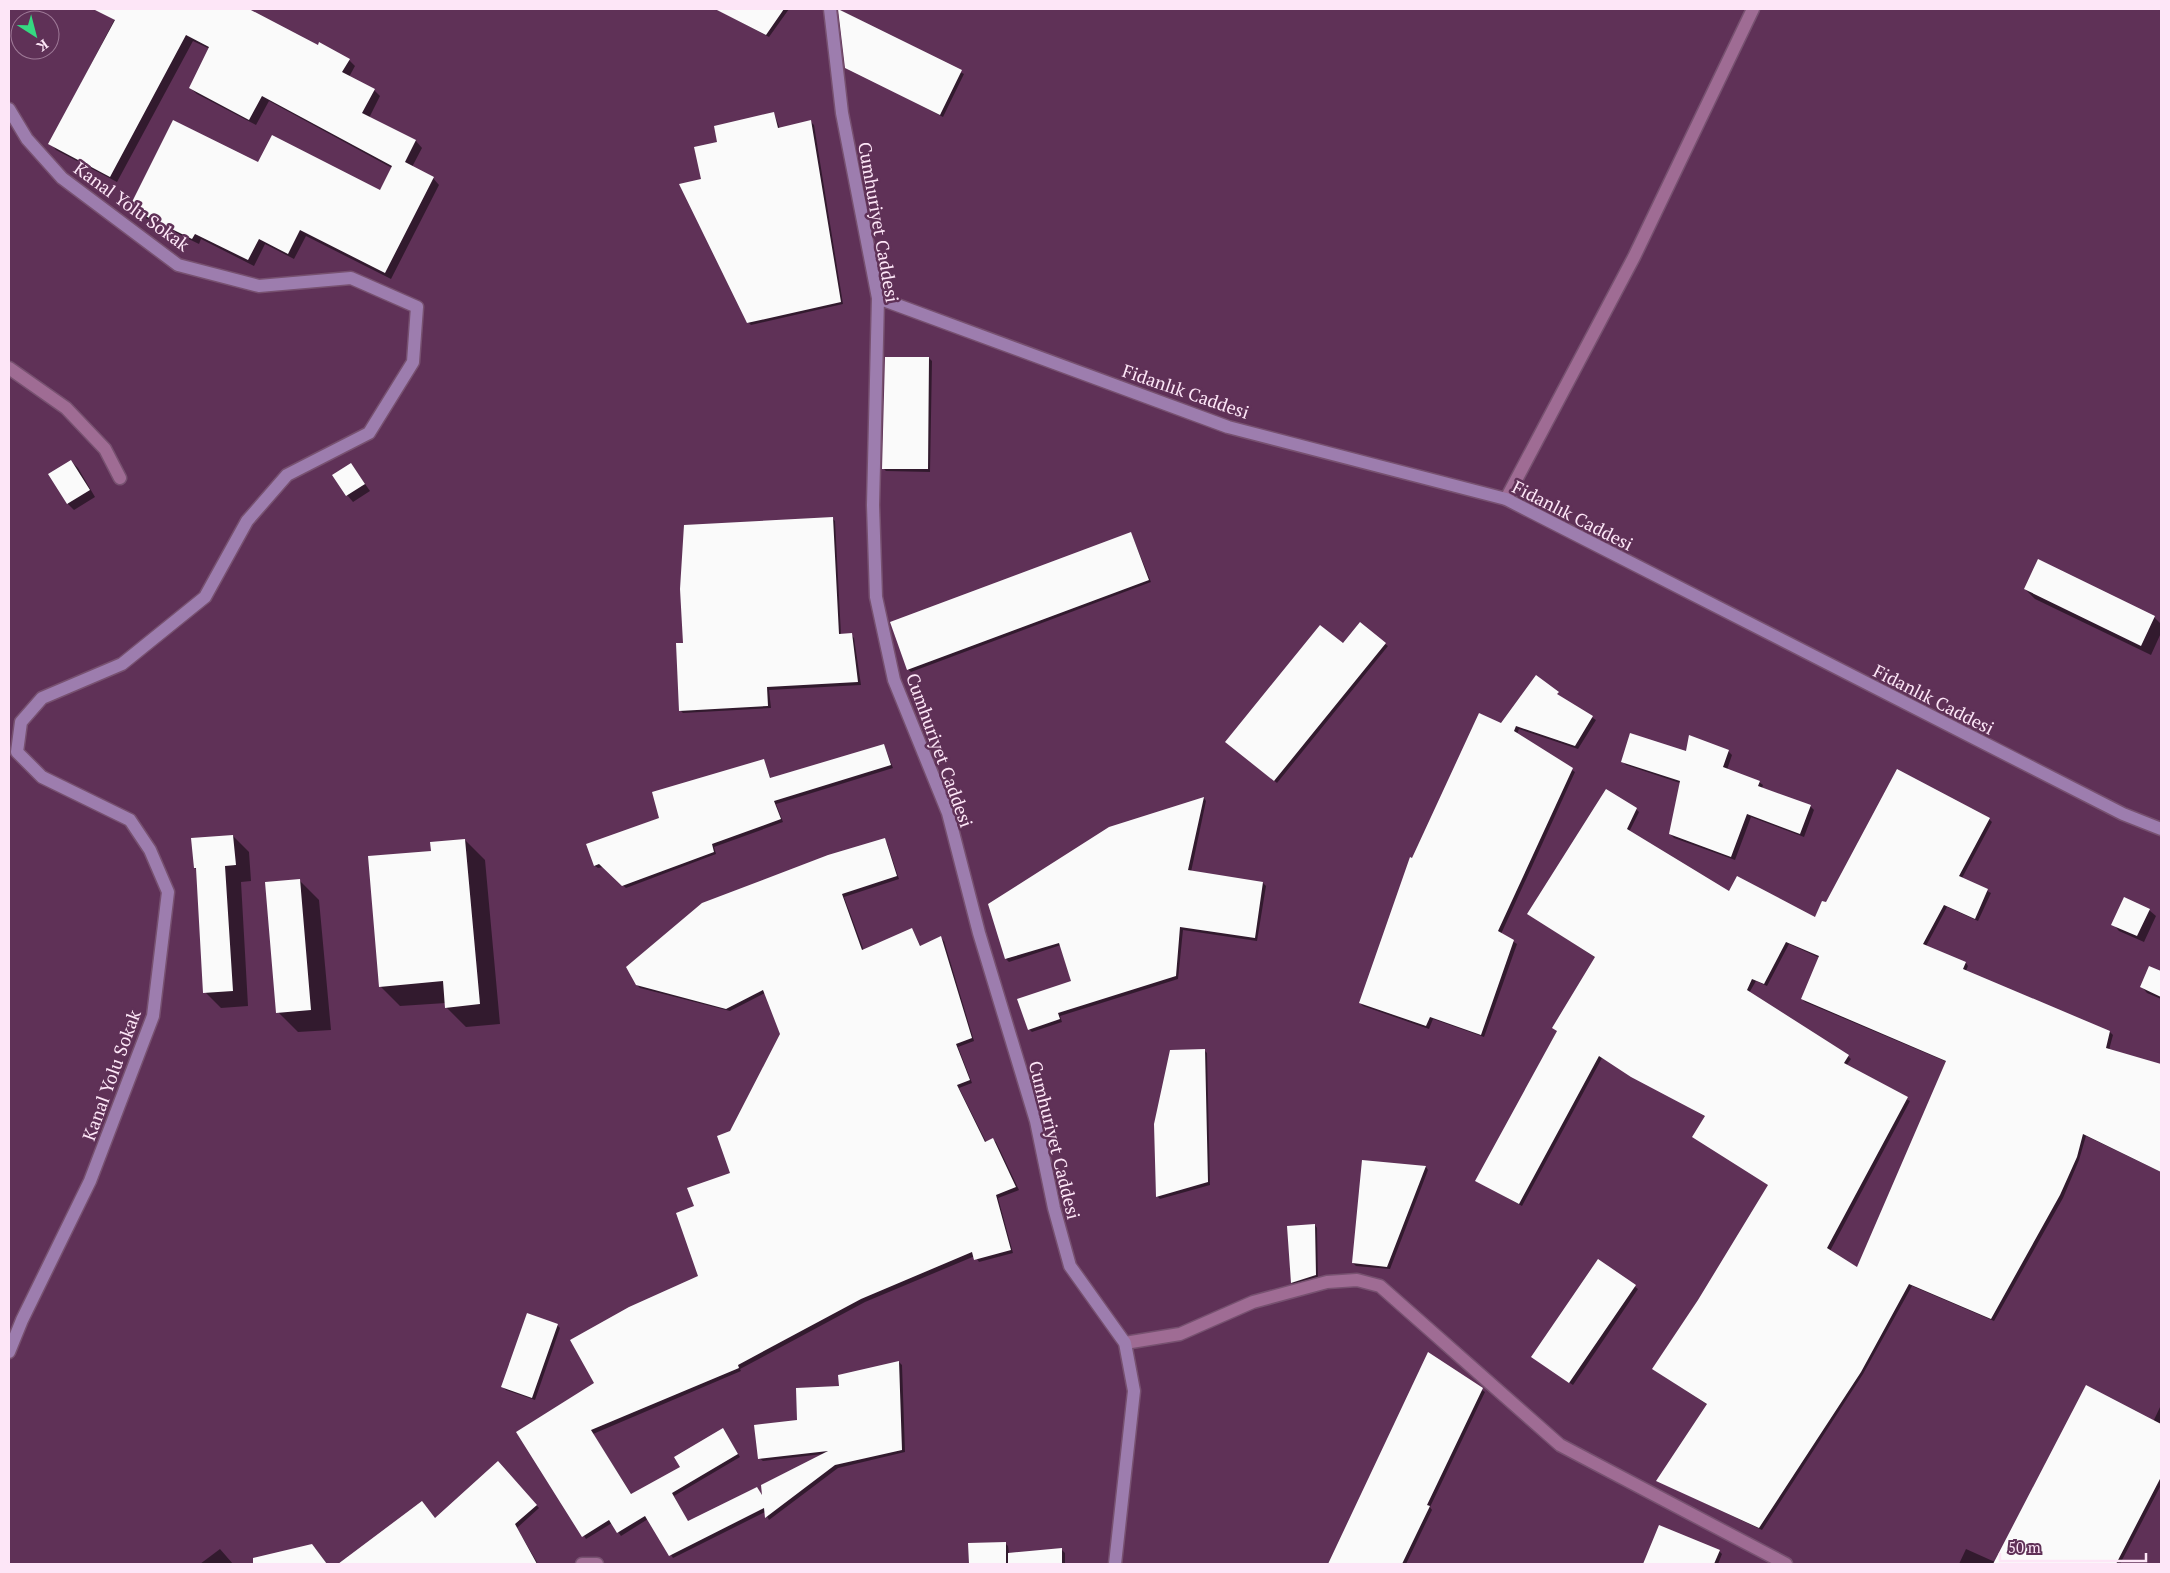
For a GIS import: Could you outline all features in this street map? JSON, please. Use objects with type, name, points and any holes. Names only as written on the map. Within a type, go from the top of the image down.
[{"type":"street","name":"Cumhuriyet Caddesi","points":[[830,9],[842,113],[878,298],[873,505],[876,597],[894,680],[948,813],[979,933],[1036,1121],[1054,1208],[1070,1266],[1124,1343],[1134,1392],[1115,1564]]},
{"type":"street","points":[[1506,499],[1634,257],[1753,9]]},
{"type":"street","name":"Kanal Yolu Sokak","points":[[9,109],[27,139],[62,178],[178,265],[258,286],[351,278],[417,307],[413,362],[369,433],[287,475],[247,521],[206,597],[122,664],[42,698],[21,722],[13,753],[42,777],[130,820],[150,850],[168,892],[153,1016],[90,1181],[22,1320],[9,1352]]},
{"type":"street","name":"Fidanlık Caddesi","points":[[878,298],[1228,426],[1506,499],[2078,792],[2122,814],[2161,829]]},
{"type":"street","points":[[9,368],[66,408],[105,449],[120,478]]},
{"type":"street","points":[[1124,1343],[1180,1334],[1253,1302],[1328,1282],[1357,1280],[1380,1286],[1560,1444],[1786,1564]]},
{"type":"street","points":[[582,1564],[597,1564]]},
{"type":"building","points":[[93,9],[249,9],[318,45],[319,42],[350,59],[342,72],[375,89],[362,113],[416,140],[405,162],[434,177],[385,273],[300,230],[288,254],[259,239],[248,260],[195,234],[192,239],[129,208],[173,120],[258,162],[272,135],[380,190],[392,166],[262,96],[249,120],[189,88],[209,47],[186,35],[110,177],[48,144],[115,20]]},
{"type":"building","points":[[715,9],[784,9],[766,35]]},
{"type":"building","points":[[838,9],[962,70],[940,115],[845,68]]},
{"type":"building","points":[[774,112],[778,128],[811,120],[841,302],[747,323],[679,184],[701,179],[694,147],[717,142],[714,126]]},
{"type":"building","points":[[885,357],[929,357],[928,469],[882,469]]},
{"type":"building","points":[[71,460],[90,490],[67,504],[48,474]]},
{"type":"building","points":[[351,463],[365,484],[346,496],[332,475]]},
{"type":"building","points":[[833,517],[839,634],[852,633],[858,682],[767,687],[768,706],[679,711],[676,643],[683,643],[680,589],[684,525]]},
{"type":"building","points":[[1131,532],[1149,580],[907,670],[890,622]]},
{"type":"building","points":[[2038,559],[2155,616],[2141,646],[2024,589]]},
{"type":"building","points":[[1360,622],[1386,643],[1274,781],[1225,742],[1320,625],[1343,643]]},
{"type":"building","points":[[1536,675],[1559,692],[1557,694],[1593,716],[1575,746],[1516,726],[1514,731],[1573,768],[1498,931],[1514,940],[1481,1035],[1430,1017],[1426,1026],[1359,1003],[1410,857],[1412,858],[1479,713],[1501,723]]},
{"type":"building","points":[[1630,733],[1686,751],[1689,735],[1729,750],[1723,767],[1760,781],[1758,786],[1811,805],[1800,834],[1747,814],[1731,857],[1669,834],[1680,781],[1621,762]]},
{"type":"building","points":[[884,744],[891,765],[774,801],[781,819],[712,844],[714,852],[622,886],[599,864],[594,866],[586,844],[659,818],[652,792],[764,759],[770,778]]},
{"type":"building","points":[[1897,769],[1990,818],[1959,876],[1988,889],[1975,919],[1944,905],[1923,944],[1966,962],[1963,969],[2110,1031],[2106,1048],[2161,1064],[2161,1172],[2083,1134],[2077,1157],[2060,1195],[1991,1319],[1909,1284],[1861,1372],[1759,1528],[1656,1481],[1707,1404],[1652,1369],[1698,1300],[1768,1185],[1692,1137],[1705,1116],[1631,1077],[1599,1056],[1519,1204],[1475,1181],[1557,1031],[1552,1028],[1595,957],[1527,914],[1606,789],[1637,808],[1627,829],[1729,891],[1737,876],[1815,917],[1822,901],[1826,902]],"holes":[[[1786,942],[1819,956],[1801,999],[1946,1061],[1857,1267],[1827,1248],[1908,1097],[1844,1063],[1849,1055],[1747,990],[1752,979],[1764,984]]]},
{"type":"building","points":[[1204,797],[1188,870],[1263,882],[1255,938],[1180,927],[1176,976],[1058,1013],[1060,1019],[1028,1030],[1017,999],[1071,981],[1059,943],[1005,959],[988,904],[1109,827]]},
{"type":"building","points":[[233,835],[236,865],[225,866],[233,991],[203,993],[196,868],[194,868],[191,838]]},
{"type":"building","points":[[885,838],[897,876],[842,894],[862,950],[912,928],[920,946],[941,936],[972,1038],[956,1044],[970,1080],[957,1085],[985,1142],[993,1138],[1016,1187],[996,1195],[1011,1250],[974,1260],[972,1252],[861,1299],[738,1365],[739,1368],[591,1430],[631,1494],[680,1467],[674,1457],[723,1428],[738,1454],[672,1493],[688,1521],[757,1487],[762,1495],[761,1485],[828,1451],[758,1459],[754,1425],[797,1420],[796,1388],[839,1386],[838,1375],[899,1361],[902,1450],[835,1465],[765,1518],[764,1508],[669,1556],[645,1516],[617,1533],[609,1520],[582,1537],[516,1432],[594,1383],[570,1340],[629,1307],[698,1276],[676,1213],[694,1206],[687,1188],[730,1173],[717,1136],[730,1131],[780,1034],[763,990],[726,1009],[636,985],[626,967],[702,903],[828,855]]},
{"type":"building","points":[[465,839],[480,1004],[445,1008],[443,981],[379,987],[368,856],[431,851],[430,842]]},
{"type":"building","points":[[300,879],[311,1010],[276,1013],[265,882]]},
{"type":"building","points":[[2124,897],[2150,909],[2137,936],[2111,925]]},
{"type":"building","points":[[2149,966],[2161,971],[2161,997],[2140,987]]},
{"type":"building","points":[[1205,1049],[1208,1182],[1156,1197],[1154,1124],[1170,1050]]},
{"type":"building","points":[[1362,1160],[1426,1166],[1387,1267],[1352,1263]]},
{"type":"building","points":[[1315,1224],[1316,1275],[1291,1283],[1287,1226]]},
{"type":"building","points":[[1598,1259],[1636,1285],[1569,1383],[1531,1357]]},
{"type":"building","points":[[527,1313],[558,1324],[532,1398],[501,1387]]},
{"type":"building","points":[[1428,1352],[1483,1388],[1427,1505],[1430,1506],[1402,1564],[1328,1564]]},
{"type":"building","points":[[2086,1385],[2161,1424],[2161,1477],[2116,1564],[1993,1564]]},
{"type":"building","points":[[498,1461],[537,1505],[515,1524],[537,1564],[338,1564],[422,1501],[435,1518]]},
{"type":"building","points":[[1659,1525],[1720,1550],[1714,1564],[1643,1564]]},
{"type":"building","points":[[1006,1542],[1006,1564],[969,1564],[968,1543]]},
{"type":"building","points":[[312,1544],[327,1564],[253,1564],[253,1558]]},
{"type":"building","points":[[1062,1548],[1062,1564],[1008,1564],[1008,1553]]}]
